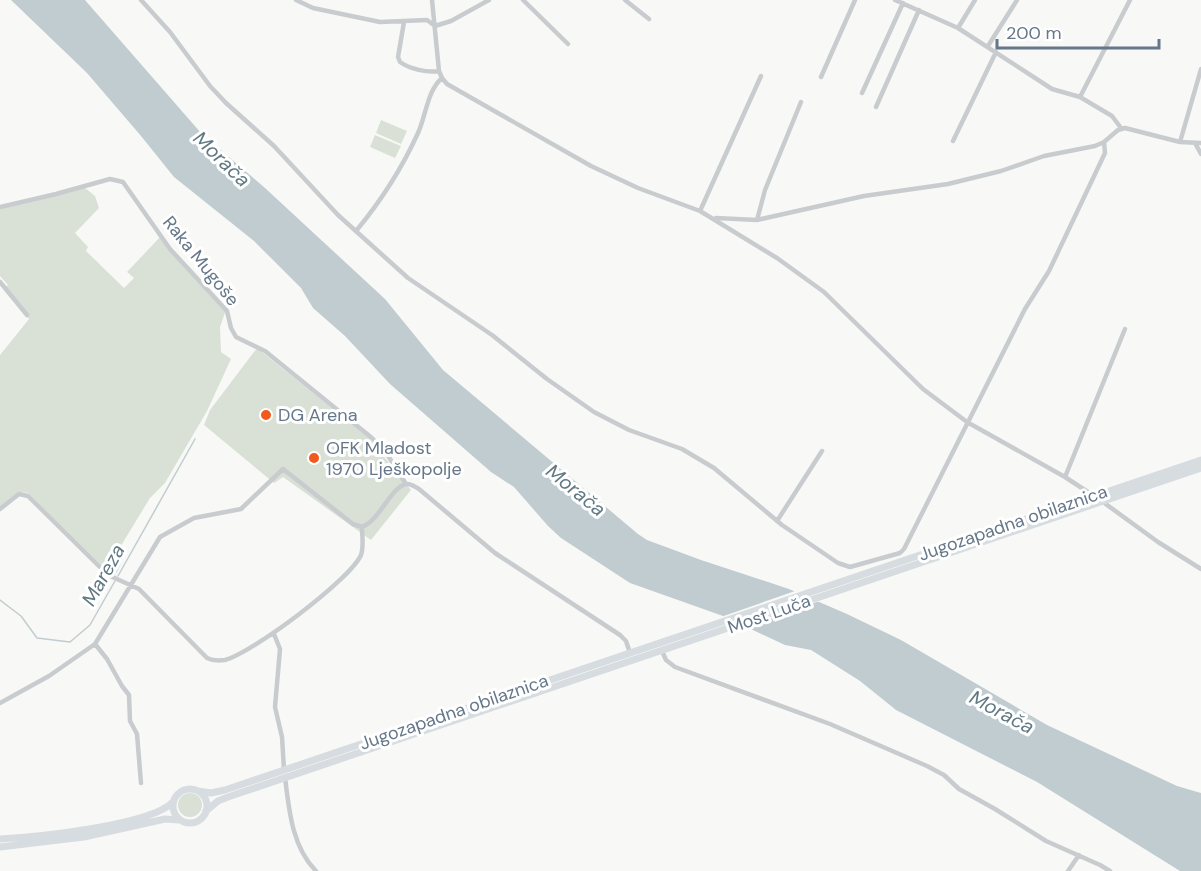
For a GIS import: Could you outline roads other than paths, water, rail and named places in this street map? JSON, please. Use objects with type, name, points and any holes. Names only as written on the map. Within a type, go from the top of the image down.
[{"type":"main road","name":"Jugozapadna obilaznica","points":[[826,590],[1201,460]]},
{"type":"main road","name":"Jugozapadna obilaznica","points":[[826,590],[1103,502],[1201,468]]},
{"type":"main road","name":"Most Luča","points":[[710,630],[826,590]]},
{"type":"main road","name":"Jugozapadna obilaznica","points":[[206,811],[223,799],[285,774],[630,652],[710,630]]},
{"type":"main road","name":"Jugozapadna obilaznica","points":[[198,791],[211,793],[285,774],[662,651],[710,630]]},
{"type":"main road","points":[[0,839],[55,835],[160,812],[184,789],[198,791],[206,799],[206,811],[203,818],[194,823],[165,819],[48,843],[0,847]]},
{"type":"main road","points":[[173,802],[173,812],[179,820]]},
{"type":"street","points":[[141,0],[185,50],[218,94],[274,146],[338,215],[408,278],[492,335],[588,407],[619,425],[682,449],[699,458],[739,487],[799,538],[845,567],[859,566],[900,553],[904,549],[1025,309],[1055,258],[1105,153],[1104,142]]},
{"type":"street","points":[[296,0],[314,8],[380,22],[429,20],[435,26]]},
{"type":"street","points":[[432,0],[441,78],[464,95],[591,166],[649,193],[713,218],[815,285],[923,388],[967,422],[1065,477],[1094,496]]},
{"type":"street","points":[[435,26],[451,21],[489,0]]},
{"type":"street","points":[[523,0],[568,44]]},
{"type":"street","points":[[625,0],[649,19]]},
{"type":"street","points":[[821,77],[855,0]]},
{"type":"street","points":[[896,0],[958,28],[1052,89],[1080,97],[1114,117],[1121,128]]},
{"type":"street","points":[[958,28],[975,0]]},
{"type":"street","points":[[988,46],[1017,0]]},
{"type":"street","points":[[1080,97],[1130,0]]},
{"type":"street","points":[[862,93],[903,3]]},
{"type":"street","points":[[876,107],[919,10]]},
{"type":"street","points":[[404,22],[398,57],[400,62],[425,71],[439,71]]},
{"type":"street","points":[[953,141],[996,52]]},
{"type":"street","points":[[1180,142],[1201,69]]},
{"type":"street","points":[[700,211],[761,76]]},
{"type":"street","points":[[356,231],[386,191],[416,136],[433,90],[441,78]]},
{"type":"street","points":[[757,220],[783,141],[801,102]]},
{"type":"street","points":[[713,218],[757,220],[864,196],[957,182],[1001,171],[1044,156],[1091,148],[1104,142],[1121,128],[1180,142],[1198,143],[1201,154]]},
{"type":"street","name":"Raka Mugoše","points":[[0,207],[110,179],[123,182],[170,249],[227,310],[231,328],[236,337],[265,351],[372,438],[387,454],[406,484]]},
{"type":"street","points":[[0,282],[27,315]]},
{"type":"street","points":[[1065,477],[1125,329]]},
{"type":"street","points":[[777,521],[822,451]]},
{"type":"street","points":[[0,703],[90,650],[160,537],[194,518],[241,509],[283,469],[353,524],[362,527],[372,521],[398,489],[406,484],[419,489],[495,553],[620,635],[626,641],[630,652]]},
{"type":"street","points":[[0,509],[16,496],[25,495],[112,578],[139,589],[207,658],[212,660],[230,658],[274,634],[329,589],[353,566],[362,550],[362,527]]},
{"type":"street","points":[[1103,502],[1158,542],[1201,569]]},
{"type":"street","points":[[274,634],[280,649],[275,707],[282,737],[288,804],[297,839],[305,858],[316,871]]},
{"type":"street","points":[[95,644],[129,694],[130,720],[137,735],[141,783]]},
{"type":"street","points":[[662,651],[666,660],[675,667],[830,724],[927,766],[944,775],[971,797],[995,808],[1046,841],[1110,871]]},
{"type":"street","points":[[1068,871],[1079,855]]},
{"type":"water","name":"Morača","points":[[11,0],[85,0],[201,133],[265,188],[385,299],[443,370],[647,540],[789,589],[847,614],[901,640],[1047,725],[1177,786],[1201,793],[1201,871],[1180,871],[1037,782],[896,710],[860,681],[811,650],[785,645],[723,616],[630,583],[561,538],[514,487],[491,472],[390,384],[345,336],[313,308],[301,288],[254,241],[174,177],[87,73]]},
{"type":"waterway","name":"Mareza","points":[[118,576],[195,439]]},
{"type":"waterway","name":"Mareza","points":[[0,600],[21,616],[37,638],[70,642],[90,625],[115,581]]},
{"type":"place","name":"DG Arena","points":[[266,415]]},
{"type":"place","name":"OFK Mladost 1970 Lješkopolje","points":[[314,458]]}]
